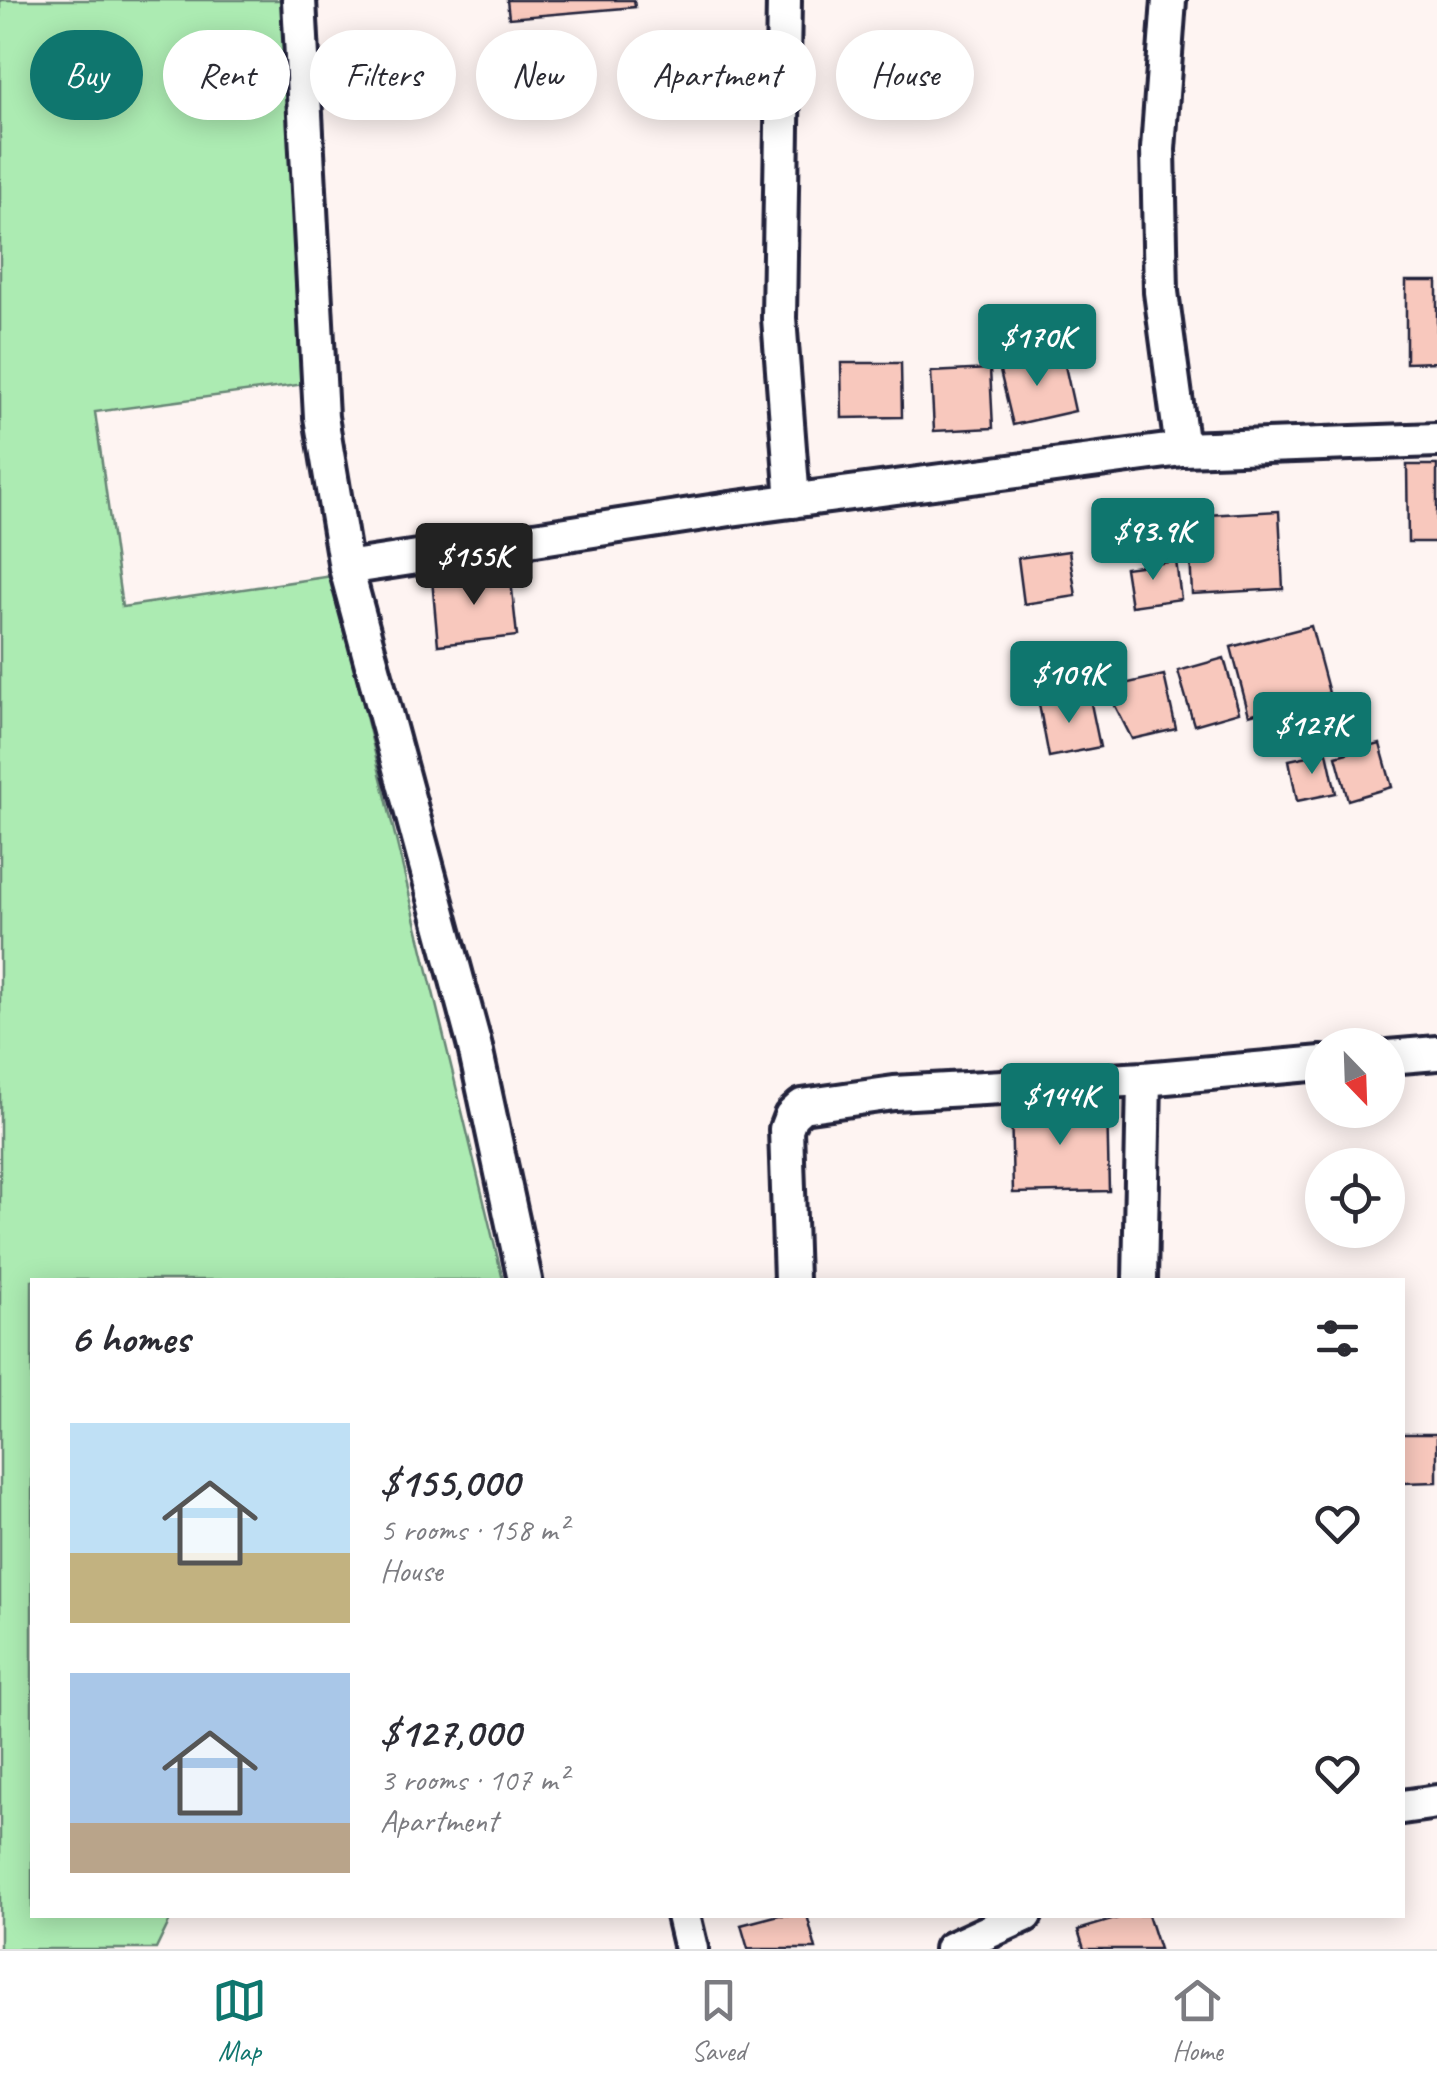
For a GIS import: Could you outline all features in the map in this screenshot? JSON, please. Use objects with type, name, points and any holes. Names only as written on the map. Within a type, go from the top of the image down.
[{"type":"street","points":[[299,0],[322,417],[346,568],[474,1043],[525,1278]]},
{"type":"street","points":[[784,0],[779,318],[793,501]]},
{"type":"street","points":[[1170,0],[1158,149],[1161,292],[1182,450]]},
{"type":"street","points":[[346,568],[793,501],[1182,450],[1437,440]]},
{"type":"street","points":[[1405,1056],[1437,1053]]},
{"type":"street","points":[[791,1278],[786,1129],[791,1116],[802,1106],[894,1093],[1144,1080],[1305,1065]]},
{"type":"street","points":[[1140,1278],[1144,1080]]},
{"type":"street","points":[[1405,1807],[1437,1802]]},
{"type":"street","points":[[684,1918],[691,1949]]},
{"type":"street","points":[[960,1947],[1019,1918]]},
{"type":"green space","points":[[0,0],[281,0],[283,30],[163,30],[163,120],[288,120],[305,384],[95,412],[122,607],[332,576],[503,1278],[30,1278],[30,1918],[171,1918],[156,1949],[0,1949]]},
{"type":"building","points":[[507,0],[634,0],[635,7],[509,18]]},
{"type":"building","points":[[1406,281],[1437,281],[1437,362],[1406,363]]},
{"type":"building","points":[[1062,352],[1075,411],[1013,425],[999,367]]},
{"type":"building","points":[[841,363],[901,363],[902,417],[842,418]]},
{"type":"building","points":[[990,369],[993,428],[934,431],[931,372]]},
{"type":"building","points":[[1407,465],[1437,465],[1437,542],[1408,542]]},
{"type":"building","points":[[1279,511],[1283,589],[1192,594],[1188,516]]},
{"type":"building","points":[[1069,551],[1076,596],[1024,604],[1018,558]]},
{"type":"building","points":[[1176,561],[1181,599],[1131,606],[1125,568]]},
{"type":"building","points":[[510,571],[517,636],[438,645],[432,579]]},
{"type":"building","points":[[1311,626],[1329,693],[1249,715],[1231,647]]},
{"type":"building","points":[[1224,658],[1239,712],[1194,725],[1178,671]]},
{"type":"building","points":[[1164,675],[1176,729],[1132,739],[1106,688]]},
{"type":"building","points":[[1089,694],[1100,747],[1049,757],[1039,704]]},
{"type":"building","points":[[1380,744],[1392,787],[1348,800],[1336,756]]},
{"type":"building","points":[[1327,752],[1336,793],[1297,801],[1289,760]]},
{"type":"building","points":[[1107,1103],[1109,1191],[1013,1193],[1011,1106]]},
{"type":"building","points":[[1405,1434],[1437,1434],[1437,1482],[1405,1483]]},
{"type":"building","points":[[768,1918],[808,1918],[816,1949],[748,1949],[741,1925]]},
{"type":"building","points":[[1118,1918],[1149,1918],[1159,1949],[1084,1949],[1078,1930]]}]
